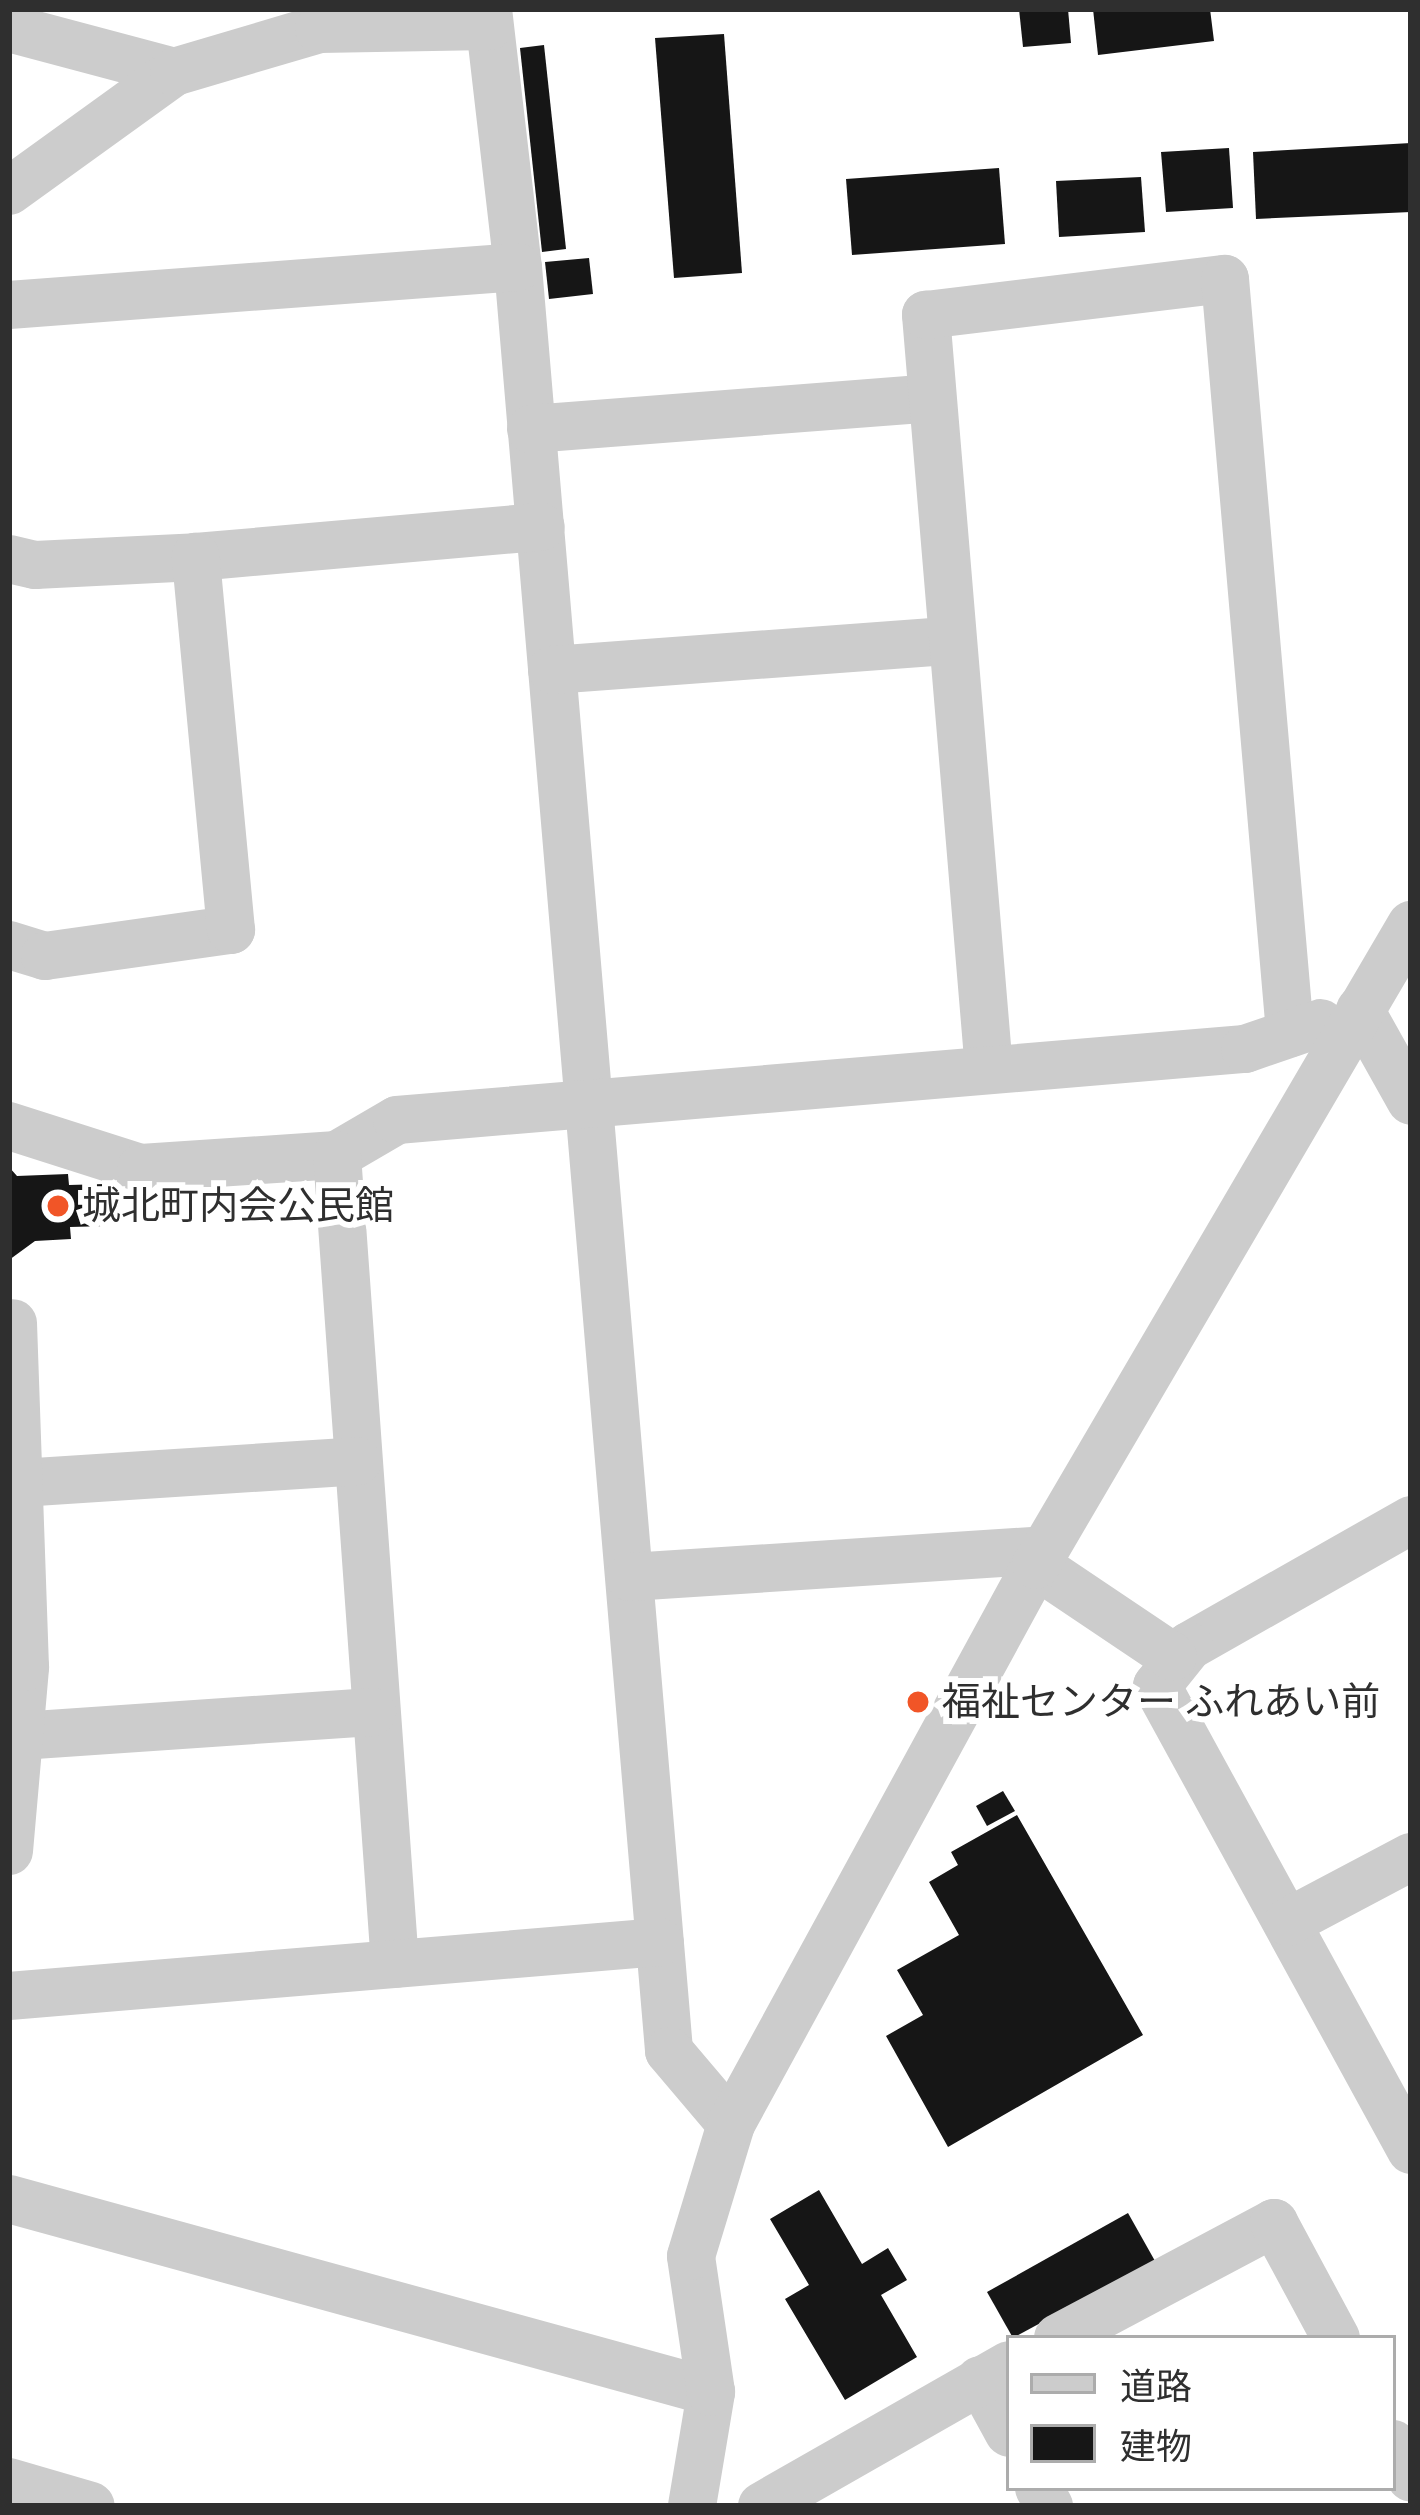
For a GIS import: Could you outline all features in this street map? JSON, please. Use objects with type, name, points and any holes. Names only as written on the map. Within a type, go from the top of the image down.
[{"type":"street","points":[[9,191],[174,72],[317,19],[488,18],[518,268],[669,2051],[731,2124]]},
{"type":"street","points":[[9,28],[174,72]]},
{"type":"street","points":[[9,305],[518,268]]},
{"type":"street","points":[[989,1070],[926,315],[1226,279],[1291,1033]]},
{"type":"street","points":[[531,429],[932,398]]},
{"type":"street","points":[[9,559],[35,565],[196,556],[541,527]]},
{"type":"street","points":[[9,945],[45,956],[231,930],[196,556]]},
{"type":"street","points":[[552,670],[950,640]]},
{"type":"street","points":[[692,2506],[711,2392],[692,2256],[731,2124],[1040,1558],[1411,925]]},
{"type":"street","points":[[9,1126],[140,1168],[337,1155],[398,1120],[1245,1049],[1360,1010]]},
{"type":"street","points":[[1360,1010],[1411,1101]]},
{"type":"street","points":[[337,1155],[372,1712],[395,1964]]},
{"type":"street","points":[[9,1851],[20,1736],[20,1483],[13,1323]]},
{"type":"street","points":[[20,1483],[357,1461]]},
{"type":"street","points":[[1411,1520],[1173,1657],[1157,1686],[1411,2150]]},
{"type":"street","points":[[630,1577],[1040,1558],[1173,1657]]},
{"type":"street","points":[[20,1736],[372,1712]]},
{"type":"street","points":[[1288,1922],[1411,1857]]},
{"type":"street","points":[[9,1996],[660,1942]]},
{"type":"street","points":[[9,2199],[711,2392]]},
{"type":"street","points":[[1064,2335],[1274,2222],[1334,2335]]},
{"type":"street","points":[[762,2506],[994,2372],[1006,2421]]},
{"type":"street","points":[[1396,2450],[1411,2478]]},
{"type":"street","points":[[9,2482],[91,2506]]},
{"type":"building","points":[[1019,9],[1068,9],[1071,43],[1023,47]]},
{"type":"building","points":[[1093,9],[1210,9],[1214,41],[1098,55]]},
{"type":"building","points":[[724,34],[742,273],[674,278],[655,38]]},
{"type":"building","points":[[544,45],[566,249],[542,252],[520,48]]},
{"type":"building","points":[[1411,143],[1411,212],[1256,219],[1253,152]]},
{"type":"building","points":[[1229,148],[1233,208],[1166,212],[1161,152]]},
{"type":"building","points":[[999,168],[1005,244],[852,255],[846,179]]},
{"type":"building","points":[[1141,177],[1145,232],[1059,237],[1056,181]]},
{"type":"building","points":[[589,258],[593,294],[549,299],[545,262]]},
{"type":"building","name":"城北町内会公民館","points":[[9,1167],[17,1176],[68,1174],[69,1185],[105,1184],[107,1226],[70,1227],[71,1239],[35,1241],[9,1260]]},
{"type":"building","points":[[1003,1791],[1015,1811],[987,1826],[976,1806]]},
{"type":"building","points":[[1017,1815],[1143,2035],[948,2147],[886,2036],[923,2015],[897,1970],[959,1935],[929,1882],[958,1865],[951,1852]]},
{"type":"building","points":[[819,2190],[862,2264],[888,2248],[907,2280],[881,2295],[917,2357],[845,2400],[785,2299],[809,2285],[770,2219]]},
{"type":"building","points":[[1128,2213],[1155,2261],[1019,2335],[1011,2335],[987,2292]]},
{"type":"place","name":"城北町内会公民館","points":[[58,1206]]},
{"type":"place","name":"福祉センター ふれあい前","points":[[918,1702]]}]
